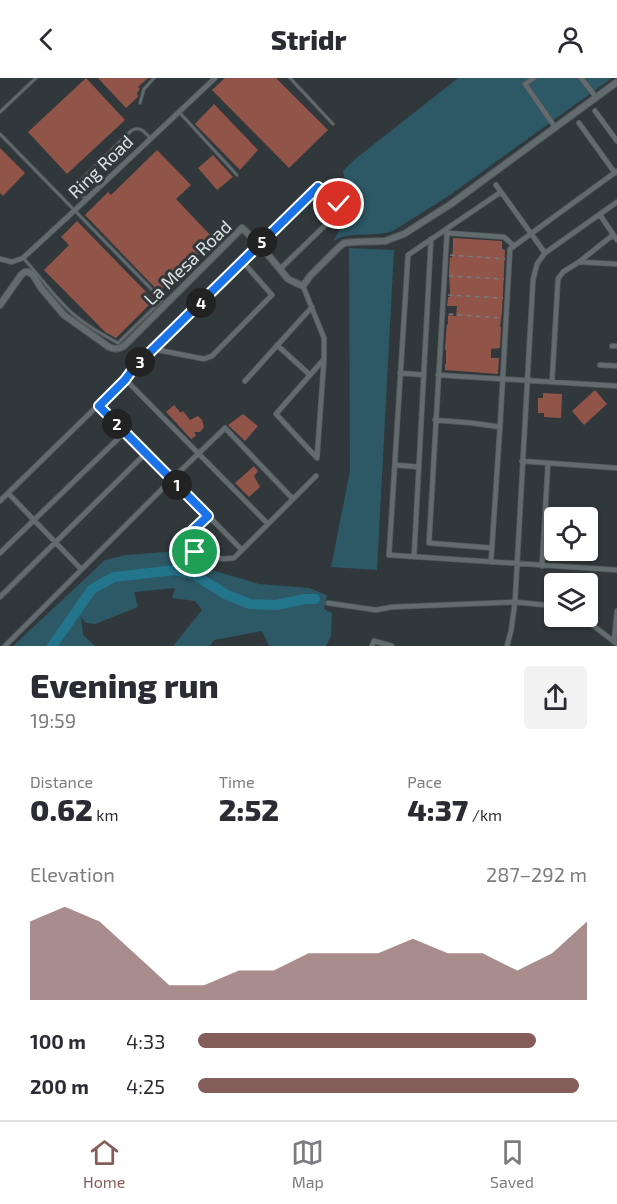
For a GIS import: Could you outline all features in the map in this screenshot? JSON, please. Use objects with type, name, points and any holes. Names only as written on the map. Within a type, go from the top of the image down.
[{"type":"street","name":"Ring Road","points":[[23,258],[215,78]]},
{"type":"street","points":[[534,78],[525,84],[555,128]]},
{"type":"street","points":[[581,78],[596,97]]},
{"type":"street","points":[[324,359],[276,414],[317,458],[324,359],[324,338],[303,286],[310,276],[344,243],[385,241],[404,234],[451,204],[617,82]]},
{"type":"street","points":[[595,111],[617,141]]},
{"type":"street","points":[[491,562],[510,249],[616,172],[579,123]]},
{"type":"street","points":[[496,185],[545,253]]},
{"type":"street","points":[[0,501],[99,406],[153,349],[318,187],[339,204],[340,211],[280,269]]},
{"type":"street","points":[[501,192],[408,255],[389,555],[617,570]]},
{"type":"street","points":[[507,646],[511,631],[517,564],[533,280],[537,264],[545,253],[617,202]]},
{"type":"street","points":[[600,215],[617,240]]},
{"type":"street","name":"La Mesa Road","points":[[0,305],[21,275],[29,272],[33,274],[41,288],[64,315],[109,347],[118,349],[124,346],[242,228],[260,245],[288,279],[303,286]]},
{"type":"street","points":[[492,548],[429,543],[445,255],[447,233],[504,237],[513,245]]},
{"type":"street","points":[[552,382],[558,279],[613,235]]},
{"type":"street","points":[[414,557],[431,239]]},
{"type":"street","points":[[0,259],[12,262],[23,258]]},
{"type":"street","points":[[153,349],[204,359],[212,356],[272,295],[243,262]]},
{"type":"street","points":[[579,262],[617,264]]},
{"type":"street","points":[[245,381],[312,307]]},
{"type":"street","points":[[277,345],[310,375]]},
{"type":"street","points":[[600,365],[617,366]]},
{"type":"street","points":[[400,373],[424,375]]},
{"type":"street","points":[[438,375],[617,386]]},
{"type":"street","points":[[125,380],[268,524]]},
{"type":"street","points":[[99,406],[242,550]]},
{"type":"street","points":[[435,420],[500,427]]},
{"type":"street","points":[[5,646],[225,428],[293,499]]},
{"type":"street","points":[[0,554],[125,432]]},
{"type":"street","points":[[0,597],[146,453]]},
{"type":"street","points":[[522,461],[617,468]]},
{"type":"street","points":[[542,566],[548,463]]},
{"type":"street","points":[[394,465],[419,467]]},
{"type":"street","points":[[208,516],[193,530],[195,552],[223,559],[234,558],[316,476]]},
{"type":"street","points":[[8,493],[81,569]]},
{"type":"street","points":[[328,603],[376,610],[392,607],[514,602],[544,605]]},
{"type":"street","points":[[616,642],[617,611]]},
{"type":"street","points":[[596,627],[616,642]]},
{"type":"street","points":[[372,646],[374,641],[392,646]]},
{"type":"lane","points":[[0,112],[36,78]]},
{"type":"lane","points":[[140,103],[144,89],[154,78]]},
{"type":"lane","points":[[290,78],[333,124]]},
{"type":"lane","points":[[179,112],[237,174]]},
{"type":"lane","points":[[87,200],[78,192],[76,184],[134,129],[145,132],[150,138]]},
{"type":"lane","points":[[0,135],[162,300],[118,343],[99,333],[71,312],[23,258]]},
{"type":"path","points":[[445,255],[509,259]]},
{"type":"path","points":[[444,276],[508,279]]},
{"type":"path","points":[[443,294],[507,299]]},
{"type":"path","points":[[442,314],[506,318]]},
{"type":"shaded area","points":[[458,78],[612,78],[450,195],[393,231],[348,236],[333,241],[345,216],[347,199],[343,171]]},
{"type":"shaded area","points":[[349,248],[394,250],[377,570],[331,567],[350,471]]},
{"type":"shaded area","points":[[178,551],[208,569],[259,584],[309,588],[327,595],[324,609],[332,613],[331,636],[326,646],[269,646],[262,631],[214,640],[210,646],[173,646],[202,610],[195,601],[172,598],[175,588],[134,592],[138,607],[95,624],[86,623],[81,617],[83,635],[95,646],[13,646],[105,560],[126,555]]},
{"type":"building","points":[[86,78],[125,120],[67,174],[28,132]]},
{"type":"building","points":[[98,78],[148,78],[138,87],[140,89],[137,93],[138,97],[126,108]]},
{"type":"building","points":[[225,78],[276,78],[328,130],[289,168],[212,90]]},
{"type":"building","points":[[214,104],[258,150],[240,170],[195,124]]},
{"type":"building","points":[[0,148],[25,173],[3,196],[0,193]]},
{"type":"building","points":[[157,150],[191,185],[176,199],[214,239],[159,292],[85,215],[108,192],[111,195]]},
{"type":"building","points":[[213,155],[233,177],[217,190],[198,168]]},
{"type":"building","points":[[77,221],[154,300],[116,338],[105,332],[44,270],[69,245],[61,237]]},
{"type":"building","points":[[453,238],[502,241],[502,249],[505,250],[500,348],[491,349],[491,358],[499,358],[498,374],[445,370],[448,315],[456,316],[457,306],[447,306],[448,297],[450,297],[449,270]]},
{"type":"building","points":[[595,390],[607,404],[584,425],[572,411]]},
{"type":"building","points":[[543,393],[562,394],[561,418],[544,417],[544,413],[538,413],[538,398],[543,398]]},
{"type":"building","points":[[174,405],[190,420],[198,416],[202,420],[204,427],[200,432],[194,432],[196,436],[191,439],[166,412]]},
{"type":"building","points":[[243,414],[258,426],[245,441],[228,425]]},
{"type":"building","points":[[254,466],[258,471],[254,476],[260,487],[249,497],[235,483]]},
{"type":"waterway","points":[[52,646],[92,589],[114,577],[175,570],[193,574],[227,595],[250,604],[276,605],[315,599]]},
{"type":"route","points":[[195,552],[193,530],[208,516],[99,406],[133,369],[318,187],[339,204]]}]
